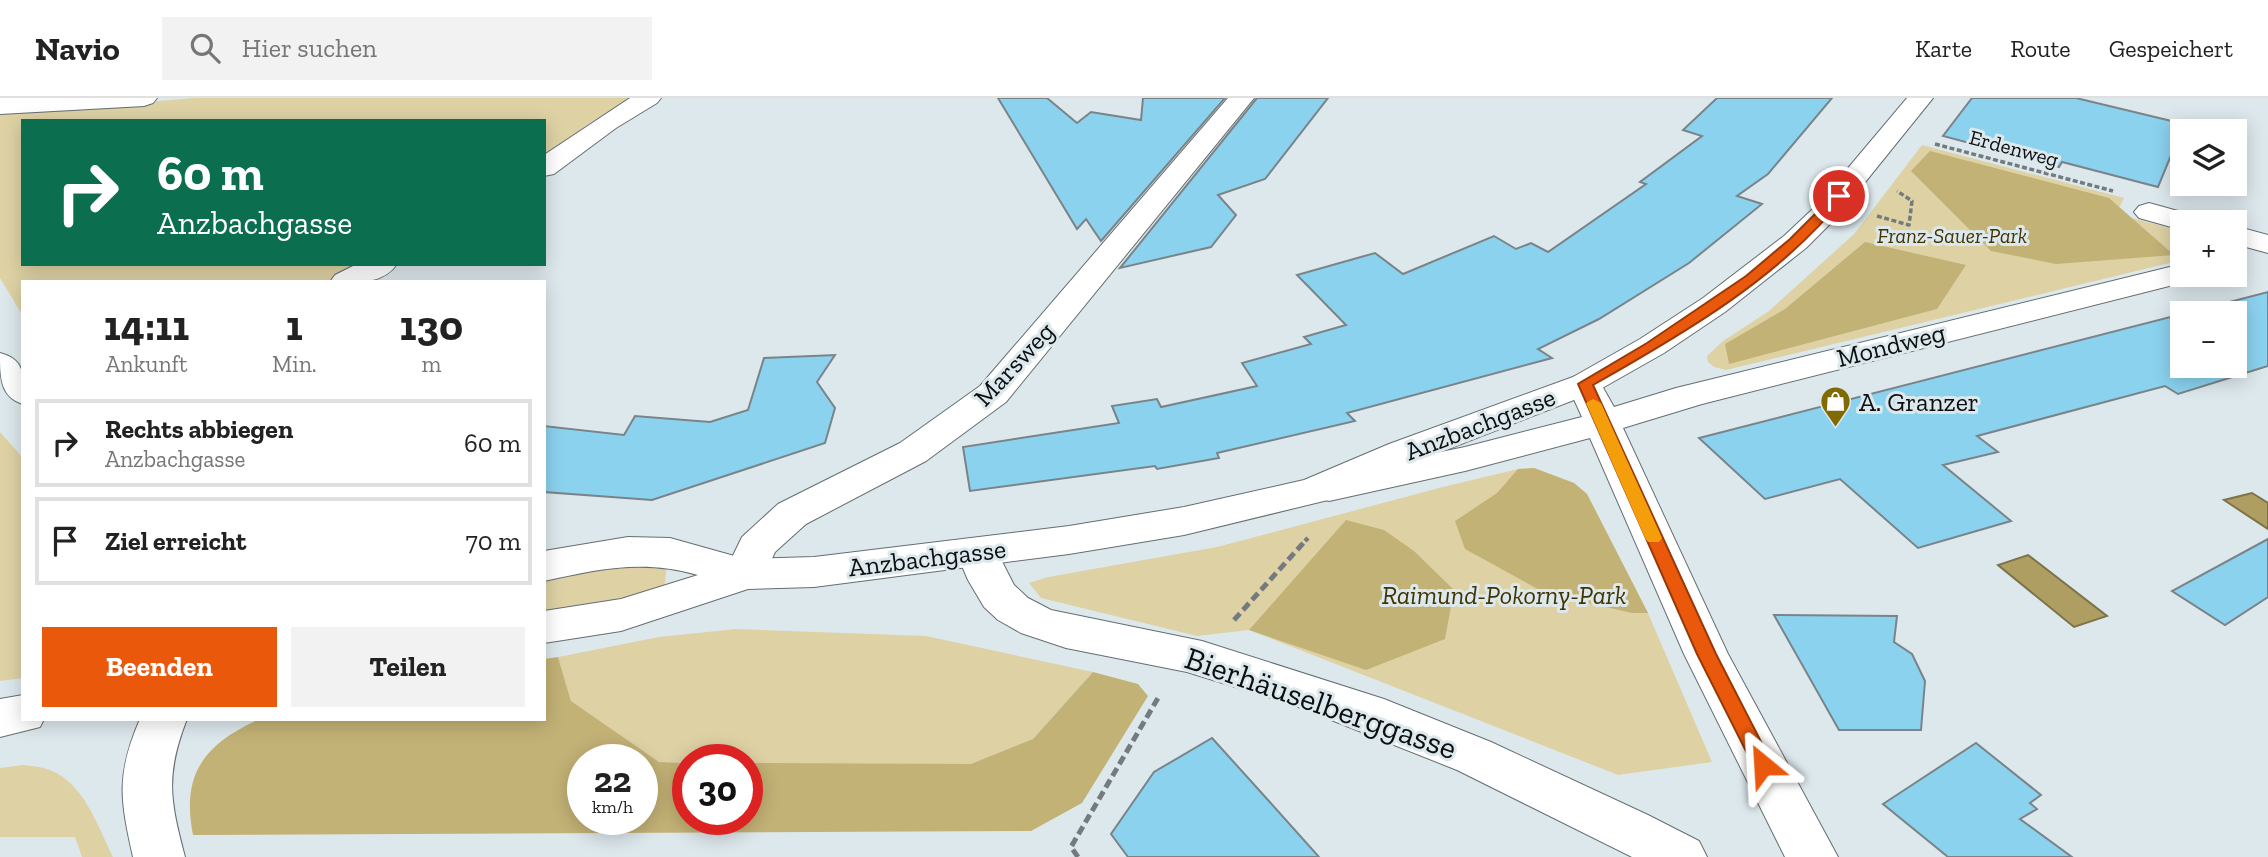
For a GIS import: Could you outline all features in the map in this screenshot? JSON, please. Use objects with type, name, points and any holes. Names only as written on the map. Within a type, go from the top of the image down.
[{"type":"street","points":[[0,106],[144,98]]},
{"type":"street","points":[[546,167],[607,123],[648,98]]},
{"type":"street","name":"Marsweg","points":[[745,574],[756,547],[775,526],[792,514],[913,453],[993,394],[1241,98]]},
{"type":"street","name":"Anzbachgasse","points":[[1314,491],[1402,453],[1585,384],[1662,339],[1750,279],[1827,211],[1894,133],[1920,98]]},
{"type":"street","points":[[2149,212],[2170,218]]},
{"type":"street","points":[[2247,238],[2268,244]]},
{"type":"street","points":[[2247,257],[2268,251]]},
{"type":"street","points":[[350,280],[378,266]]},
{"type":"street","name":"Mondweg","points":[[1602,423],[1689,396],[2170,276]]},
{"type":"street","points":[[0,363],[21,390]]},
{"type":"street","points":[[1585,384],[1706,654],[1812,857]]},
{"type":"street","name":"Anzbachgasse","points":[[546,566],[628,551],[670,552],[745,574],[803,573],[977,552],[1184,521],[1465,459],[1602,423]]},
{"type":"street","name":"Bierhäuselberggasse","points":[[977,552],[990,586],[1003,603],[1023,616],[1046,625],[1183,654],[1323,696],[1385,718],[1477,757],[1681,857]]},
{"type":"street","name":"Anzbachgasse","points":[[546,627],[604,619],[653,607],[745,574]]},
{"type":"street","points":[[0,718],[21,715]]},
{"type":"street","points":[[159,857],[146,778],[152,749],[163,721]]},
{"type":"path","name":"Erdenweg","points":[[1894,133],[2113,191]]},
{"type":"path","points":[[1078,857],[1071,847],[1183,654],[1215,641],[1315,531]]},
{"type":"green space","points":[[195,98],[633,98],[587,125],[546,156],[546,119],[21,119],[21,266],[365,266],[330,280],[21,280],[21,313],[0,278],[0,114]]},
{"type":"green space","name":"Franz-Sauer-Park","points":[[1922,145],[2124,198],[2116,214],[2170,228],[2170,263],[1726,370],[1714,367],[1708,362],[1707,356],[1723,341],[1769,311],[1854,234]]},
{"type":"green space","points":[[0,432],[21,456],[21,678],[0,681]]},
{"type":"green space","name":"Raimund-Pokorny-Park","points":[[1534,468],[1574,483],[1587,494],[1648,613],[1712,762],[1618,775],[1249,630],[1197,636],[1041,598],[1029,583],[1048,577],[1217,547],[1443,487],[1518,469]]},
{"type":"green space","points":[[624,565],[667,565],[664,591],[647,596],[546,611],[546,580]]},
{"type":"green space","points":[[736,629],[926,636],[1093,672],[1033,739],[971,765],[763,763],[763,744],[672,744],[672,763],[659,763],[658,744],[632,744],[571,701],[558,657],[659,637]]},
{"type":"green space","points":[[23,765],[50,770],[72,785],[89,807],[113,857],[82,857],[75,837],[0,837],[0,768]]},
{"type":"shaded area","points":[[1930,151],[2109,198],[2170,251],[2170,255],[2056,264],[1991,251],[1911,171]]},
{"type":"shaded area","points":[[1865,242],[1966,265],[1937,309],[1729,364],[1725,344],[1785,309]]},
{"type":"shaded area","points":[[1534,468],[1574,483],[1587,494],[1648,613],[1632,613],[1545,593],[1465,549],[1455,521],[1497,493],[1518,469]]},
{"type":"shaded area","points":[[2252,493],[2268,503],[2268,529],[2224,500]]},
{"type":"shaded area","points":[[1346,520],[1384,530],[1414,551],[1454,590],[1445,639],[1366,670],[1249,630]]},
{"type":"shaded area","points":[[2028,555],[2107,616],[2074,627],[1998,565]]},
{"type":"shaded area","points":[[558,657],[571,701],[633,744],[567,744],[567,833],[193,835],[190,814],[194,778],[211,751],[224,739],[256,721],[546,721],[546,659]]},
{"type":"shaded area","points":[[1093,672],[1138,684],[1148,696],[1082,803],[1031,831],[763,832],[763,763],[971,764],[1033,739]]},
{"type":"shaded area","points":[[658,761],[672,762],[672,833],[658,833]]},
{"type":"building","points":[[998,98],[1047,98],[1077,123],[1091,112],[1141,120],[1143,98],[1225,98],[1101,241],[1086,219],[1077,229]]},
{"type":"building","points":[[1257,98],[1328,98],[1265,179],[1218,195],[1236,215],[1211,247],[1120,268]]},
{"type":"building","points":[[1717,98],[1832,98],[1768,174],[1737,196],[1762,204],[1689,263],[1599,319],[1538,349],[1552,358],[1347,413],[1355,421],[1217,453],[1219,458],[1157,469],[1155,466],[970,491],[963,447],[1119,423],[1112,406],[1157,399],[1161,407],[1257,386],[1242,363],[1311,344],[1304,337],[1346,325],[1297,275],[1375,253],[1403,274],[1494,236],[1516,249],[1531,243],[1548,252],[1646,184],[1640,182],[1702,136],[1683,130]]},
{"type":"building","points":[[1972,98],[2076,98],[2170,121],[2170,158],[2158,187],[2062,162],[2059,167],[1943,136]]},
{"type":"building","points":[[2268,292],[2268,366],[2247,373],[2247,301],[2233,301]]},
{"type":"building","points":[[2170,317],[2170,378],[2229,378],[2178,394],[2165,386],[1977,436],[1998,452],[1943,465],[2011,521],[1918,548],[1840,479],[1765,499],[1699,438]]},
{"type":"building","points":[[835,355],[817,382],[835,408],[825,443],[652,500],[546,492],[546,426],[624,435],[635,416],[710,422],[748,410],[764,358]]},
{"type":"building","points":[[2268,539],[2268,597],[2225,625],[2172,591]]},
{"type":"building","points":[[1774,615],[1897,616],[1894,642],[1912,654],[1925,681],[1921,730],[1839,730]]},
{"type":"building","points":[[1212,738],[1319,857],[1128,857],[1111,834],[1154,772]]},
{"type":"building","points":[[1976,743],[2041,795],[2030,803],[2037,809],[2020,819],[2072,857],[1948,857],[1883,804]]},
{"type":"slow traffic","points":[[1593,403],[1653,538]]},
{"type":"place","name":"A. Granzer","points":[[1836,429]]},
{"type":"route","points":[[1763,765],[1706,654],[1606,436],[1585,384],[1652,346],[1750,279],[1795,242],[1839,196]]}]
